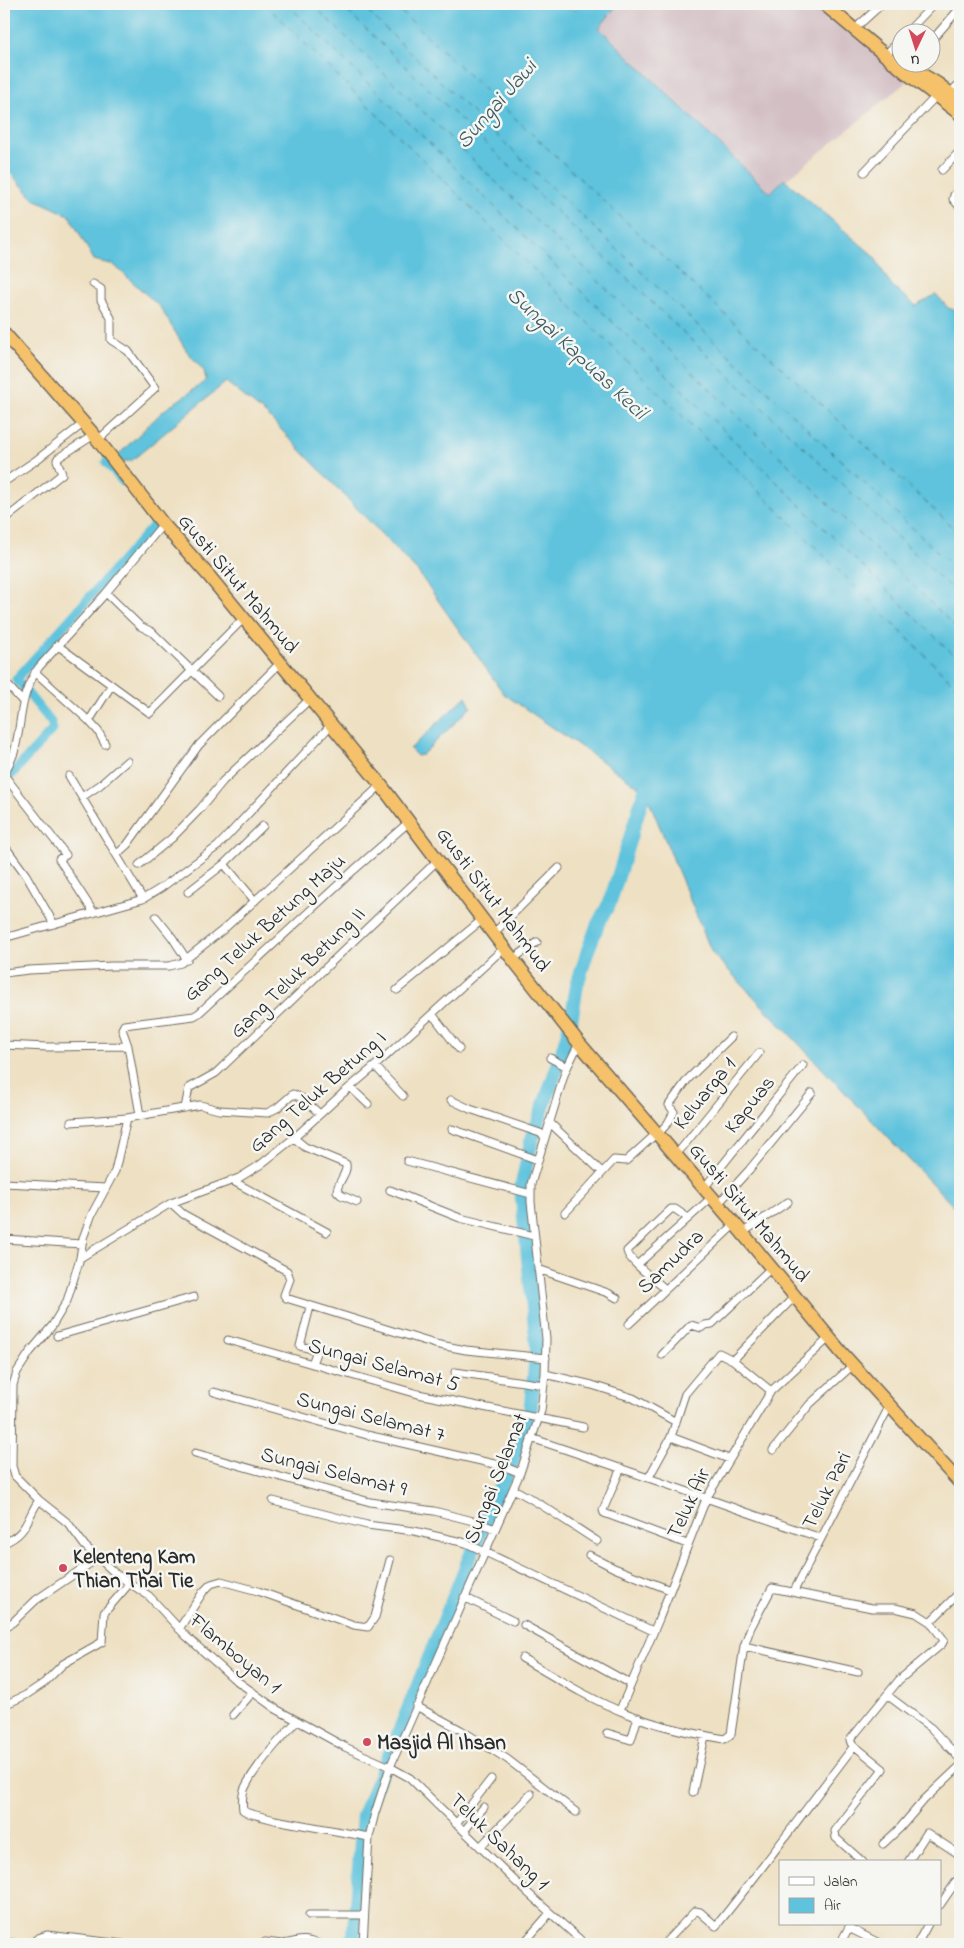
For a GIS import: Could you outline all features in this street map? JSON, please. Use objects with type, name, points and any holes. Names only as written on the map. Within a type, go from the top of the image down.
[{"type":"highway","points":[[824,4],[904,71],[960,114]]},
{"type":"highway","points":[[837,4],[890,50]]},
{"type":"highway","points":[[919,72],[955,97]]},
{"type":"highway","name":"Gusti Situt Mahmud","points":[[4,333],[120,466],[163,524],[244,618],[381,785],[493,934],[577,1040],[658,1133],[829,1338],[960,1483]]},
{"type":"street","points":[[860,24],[882,4]]},
{"type":"street","points":[[917,22],[934,4]]},
{"type":"street","points":[[942,29],[960,8]]},
{"type":"street","points":[[955,97],[960,82]]},
{"type":"street","points":[[864,172],[937,96]]},
{"type":"street","points":[[942,170],[960,151]]},
{"type":"street","points":[[960,189],[953,199],[960,208]]},
{"type":"street","points":[[4,520],[62,474],[58,458],[99,441],[155,388],[128,351],[111,340],[111,318],[101,300],[101,290],[93,284]]},
{"type":"street","points":[[4,482],[84,424]]},
{"type":"street","points":[[94,913],[59,859],[66,855],[4,775],[15,748],[23,701],[29,680],[106,593],[163,524]]},
{"type":"street","points":[[106,593],[140,626],[152,632],[218,696]]},
{"type":"street","points":[[58,645],[150,713],[244,618]]},
{"type":"street","points":[[116,854],[127,845],[199,745],[280,663]]},
{"type":"street","points":[[35,672],[89,721],[98,731],[105,744]]},
{"type":"street","points":[[4,681],[23,701]]},
{"type":"street","points":[[89,721],[111,686]]},
{"type":"street","points":[[139,865],[172,838],[200,809],[223,781],[310,699]]},
{"type":"street","points":[[4,938],[143,899],[161,888],[218,846],[331,725]]},
{"type":"street","points":[[82,797],[100,785],[127,760]]},
{"type":"street","points":[[69,776],[143,899]]},
{"type":"street","points":[[4,974],[29,970],[112,966],[169,966],[187,960],[381,785]]},
{"type":"street","name":"Gang Teluk Betung Maju","points":[[128,1046],[122,1029],[124,1025],[194,1016],[199,1013],[409,822]]},
{"type":"street","points":[[188,892],[224,864],[263,826]]},
{"type":"street","points":[[4,845],[26,875],[54,924]]},
{"type":"street","name":"Gang Teluk Betung II","points":[[184,1108],[189,1088],[216,1073],[438,860]]},
{"type":"street","points":[[224,864],[254,901]]},
{"type":"street","points":[[493,934],[559,868]]},
{"type":"street","points":[[156,917],[187,960]]},
{"type":"street","points":[[397,990],[483,919]]},
{"type":"street","points":[[513,959],[537,942]]},
{"type":"street","name":"Gang Teluk Betung I","points":[[80,1258],[171,1203],[231,1180],[260,1165],[294,1138],[375,1066],[504,948]]},
{"type":"street","points":[[432,1014],[459,1049]]},
{"type":"street","points":[[565,1213],[616,1159],[626,1161],[668,1124],[674,1112],[669,1105],[688,1079],[731,1037]]},
{"type":"street","name":"Sungai Selamat","points":[[363,1944],[362,1914],[367,1837],[390,1767],[464,1597],[481,1550],[495,1529],[513,1489],[517,1471],[531,1438],[541,1385],[545,1374],[543,1357],[546,1339],[528,1193],[533,1177],[535,1158],[542,1135],[549,1122],[558,1062],[577,1040]]},
{"type":"street","points":[[4,1045],[47,1047],[128,1046],[140,1115]]},
{"type":"street","name":"Keluarga 1","points":[[676,1155],[759,1053]]},
{"type":"street","name":"Kapuas","points":[[711,1196],[803,1065]]},
{"type":"street","points":[[375,1066],[403,1096]]},
{"type":"street","points":[[350,1087],[368,1104]]},
{"type":"street","points":[[637,1265],[711,1196],[749,1170],[812,1093]]},
{"type":"street","points":[[71,1122],[127,1118],[200,1105],[219,1110],[267,1113],[277,1108],[293,1094],[302,1098],[320,1114]]},
{"type":"street","points":[[451,1100],[470,1109],[542,1135]]},
{"type":"street","points":[[4,1389],[13,1385],[17,1372],[30,1352],[52,1326],[67,1301],[92,1214],[115,1171],[127,1118]]},
{"type":"street","points":[[549,1122],[602,1172]]},
{"type":"street","points":[[452,1129],[535,1158]]},
{"type":"street","points":[[294,1138],[305,1147],[346,1164],[346,1170],[337,1191],[341,1195],[357,1202]]},
{"type":"street","points":[[407,1161],[528,1193]]},
{"type":"street","points":[[231,1180],[327,1232]]},
{"type":"street","points":[[4,1183],[106,1188]]},
{"type":"street","points":[[390,1190],[460,1218],[532,1235]]},
{"type":"street","name":"Samudra","points":[[629,1324],[665,1289],[738,1228],[788,1202]]},
{"type":"street","points":[[171,1203],[183,1214],[288,1271],[290,1279],[284,1297],[310,1307],[343,1315],[435,1344],[466,1350],[543,1357]]},
{"type":"street","points":[[665,1289],[637,1265],[627,1254],[627,1251],[670,1210],[674,1209],[688,1218]]},
{"type":"street","points":[[4,1239],[82,1244]]},
{"type":"street","points":[[662,1355],[691,1324],[700,1328],[712,1324],[772,1268]]},
{"type":"street","points":[[538,1269],[608,1293],[617,1298]]},
{"type":"street","points":[[733,1360],[795,1296]]},
{"type":"street","points":[[52,1326],[58,1339],[194,1297]]},
{"type":"street","points":[[310,1307],[300,1346],[316,1350],[312,1364]]},
{"type":"street","name":"Teluk Air","points":[[620,1710],[654,1631],[706,1499],[770,1391],[829,1338]]},
{"type":"street","name":"Sungai Selamat 5","points":[[228,1340],[418,1394],[583,1427]]},
{"type":"street","points":[[649,1477],[671,1437],[685,1394],[717,1354],[720,1352],[733,1360],[770,1391]]},
{"type":"street","points":[[773,1450],[810,1404],[853,1365]]},
{"type":"street","points":[[455,1372],[541,1385]]},
{"type":"street","points":[[545,1374],[592,1385],[633,1398],[676,1422]]},
{"type":"street","name":"Flamboyan 1","points":[[13,1385],[11,1456],[15,1476],[39,1500],[68,1523],[85,1546],[129,1584],[149,1596],[179,1629],[227,1673],[276,1709],[345,1747],[390,1767]]},
{"type":"street","name":"Sungai Selamat 7","points":[[214,1392],[367,1435],[503,1466],[517,1471]]},
{"type":"street","name":"Teluk Pari","points":[[794,1591],[890,1405]]},
{"type":"street","points":[[671,1437],[729,1459]]},
{"type":"street","points":[[531,1438],[649,1477],[706,1499],[821,1538]]},
{"type":"street","name":"Sungai Selamat 9","points":[[195,1453],[370,1502],[434,1511],[477,1522],[495,1529]]},
{"type":"street","points":[[621,1468],[604,1513],[687,1544]]},
{"type":"street","points":[[513,1489],[544,1505],[563,1520],[597,1541]]},
{"type":"street","points":[[4,1543],[26,1527],[39,1500]]},
{"type":"street","points":[[273,1500],[367,1525],[414,1531],[466,1543],[654,1631]]},
{"type":"street","points":[[589,1555],[614,1568],[670,1590]]},
{"type":"street","points":[[4,1628],[36,1600],[98,1558]]},
{"type":"street","points":[[179,1629],[203,1592],[216,1582],[249,1589],[358,1626],[368,1627],[375,1617],[390,1560]]},
{"type":"street","points":[[11,1702],[36,1689],[63,1664],[79,1654],[100,1645],[103,1638],[104,1613],[129,1584]]},
{"type":"street","points":[[522,1658],[580,1691],[620,1710],[705,1736],[725,1739],[731,1734],[744,1646],[755,1618],[772,1588],[872,1608],[895,1608],[916,1613],[930,1622],[944,1642],[908,1671],[850,1740],[854,1746],[883,1769],[836,1831],[836,1838],[861,1860]]},
{"type":"street","points":[[930,1622],[960,1592]]},
{"type":"street","points":[[464,1597],[513,1621]]},
{"type":"street","points":[[524,1625],[631,1684]]},
{"type":"street","points":[[744,1646],[858,1672]]},
{"type":"street","points":[[233,1715],[253,1692]]},
{"type":"street","points":[[887,1695],[931,1728],[960,1759]]},
{"type":"street","points":[[416,1706],[461,1730],[507,1759],[576,1812]]},
{"type":"street","points":[[607,1733],[631,1740],[638,1717]]},
{"type":"street","points":[[297,1721],[254,1774],[244,1791],[242,1800],[243,1810],[258,1816],[367,1837]]},
{"type":"street","points":[[694,1792],[705,1736]]},
{"type":"street","points":[[664,1944],[695,1911],[700,1912],[716,1926],[854,1746]]},
{"type":"street","points":[[882,1844],[960,1766]]},
{"type":"street","name":"Teluk Sahang 1","points":[[390,1767],[410,1778],[464,1832],[585,1944]]},
{"type":"street","points":[[456,1824],[491,1780]]},
{"type":"street","points":[[480,1847],[531,1794]]},
{"type":"street","points":[[464,1832],[484,1807]]},
{"type":"street","points":[[909,1860],[927,1834],[960,1855]]},
{"type":"street","points":[[942,1902],[960,1876]]},
{"type":"street","points":[[523,1944],[550,1913]]},
{"type":"street","points":[[309,1915],[362,1914]]},
{"type":"street","points":[[840,1944],[850,1926],[881,1944]]},
{"type":"street","points":[[917,1944],[927,1926]]},
{"type":"street","points":[[30,1944],[38,1938],[47,1935],[123,1944]]},
{"type":"street","points":[[265,1942],[283,1944],[297,1939],[319,1944]]},
{"type":"street","points":[[4,1942],[20,1944]]},
{"type":"shaded area","points":[[618,4],[823,4],[892,65],[892,72],[900,72],[909,80],[770,193],[598,28]]},
{"type":"water","points":[[4,4],[568,4],[575,10],[583,4],[618,4],[599,28],[770,193],[784,179],[874,256],[890,284],[916,306],[936,294],[948,308],[960,312],[960,1213],[712,953],[645,791],[504,694],[418,572],[267,415],[226,382],[131,461],[112,461],[163,411],[206,379],[204,371],[186,350],[160,307],[114,265],[94,260],[69,215],[34,199],[4,166]]},
{"type":"water","points":[[466,696],[471,707],[422,755],[417,756],[410,749]]},
{"type":"waterway","points":[[112,461],[106,462],[123,482]]},
{"type":"waterway","points":[[4,783],[53,729],[51,722],[16,679],[153,526],[154,521],[148,514]]},
{"type":"waterway","points":[[353,1944],[363,1815],[394,1744],[482,1527],[511,1465],[530,1413],[537,1347],[521,1189],[531,1142],[571,1021],[577,985],[598,924],[610,902],[645,790]]},
{"type":"ferry route","points":[[265,4],[960,690]]},
{"type":"ferry route","points":[[287,4],[960,661]]},
{"type":"ferry route","points":[[312,4],[960,631]]},
{"type":"ferry route","points":[[340,4],[960,597]]},
{"type":"ferry route","points":[[360,4],[960,573]]},
{"type":"ferry route","points":[[393,4],[960,534]]},
{"type":"place","name":"Kelenteng Kam Thian Thai Tie","points":[[63,1568]]},
{"type":"place","name":"Masjid Al Ihsan","points":[[367,1742]]},
{"type":"water label","name":"Sungai Jawi","points":[[495,103]]},
{"type":"water label","name":"Sungai Kapuas Kecil","points":[[578,352]]}]
